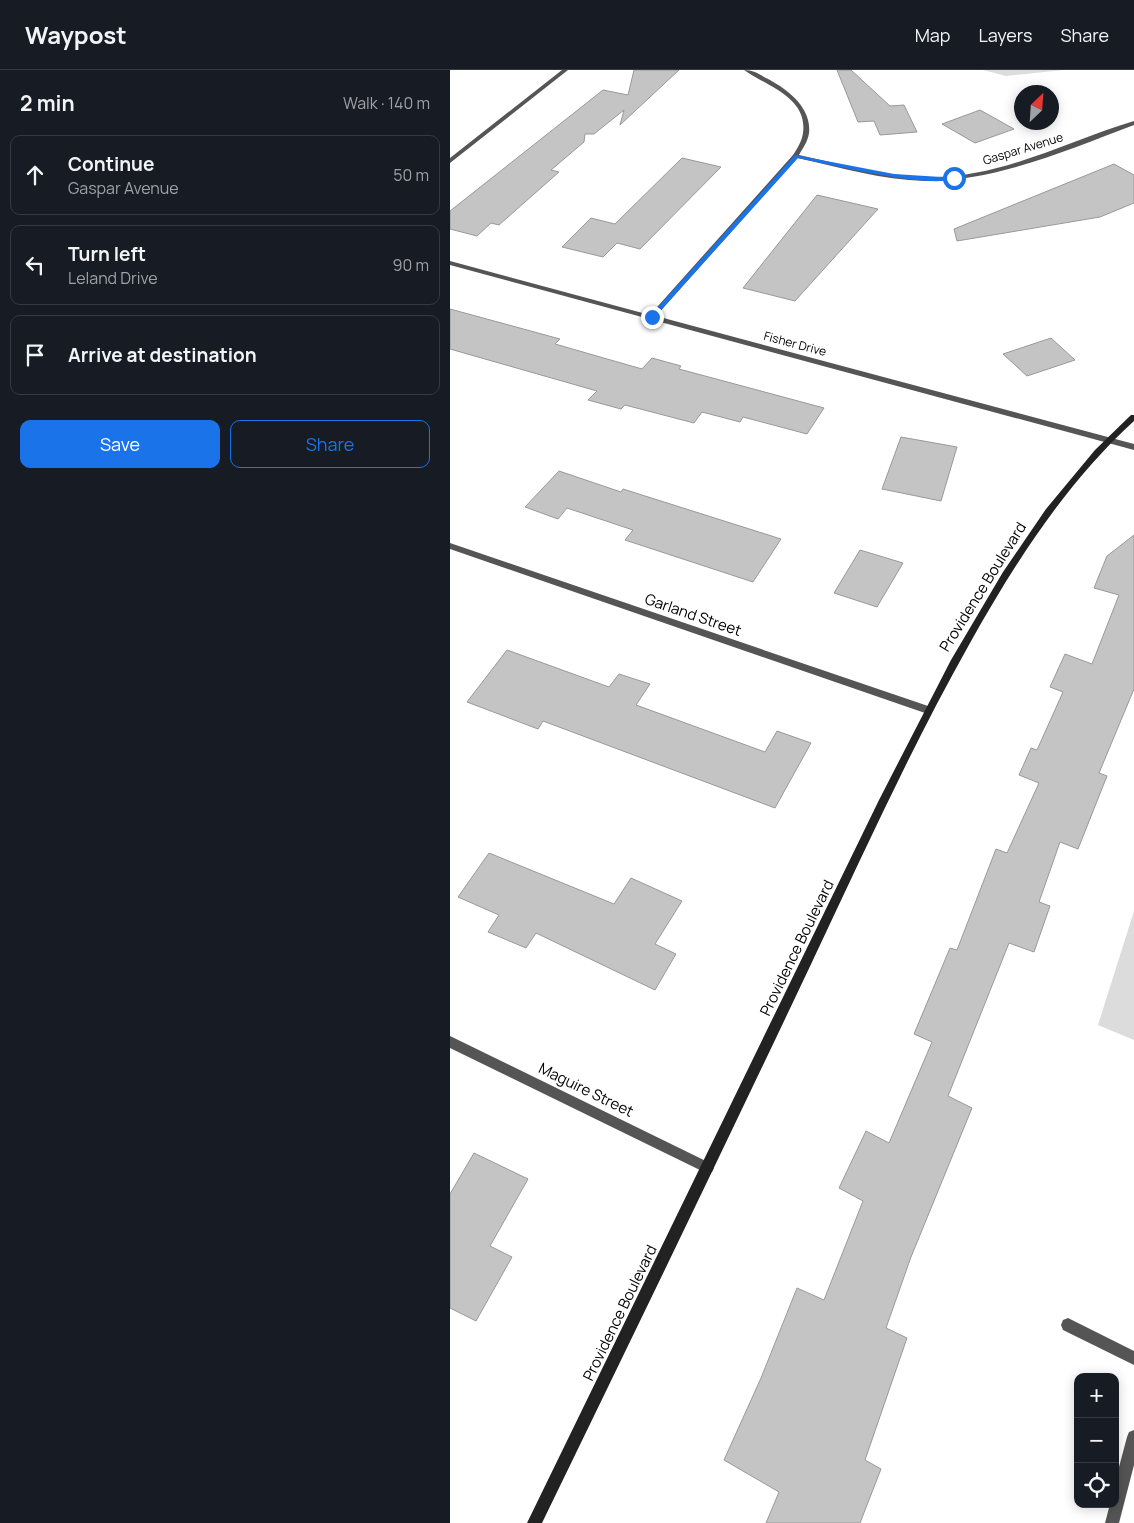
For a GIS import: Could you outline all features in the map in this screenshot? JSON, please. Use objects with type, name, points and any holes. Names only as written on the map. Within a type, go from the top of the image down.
[{"type":"main road","name":"Providence Boulevard","points":[[534,1523],[708,1168],[928,710],[977,620],[1022,548],[1059,497],[1107,440],[1134,417]]},
{"type":"street","points":[[450,161],[565,70]]},
{"type":"street","points":[[652,317],[796,156],[806,132],[799,105],[782,89],[747,70]]},
{"type":"street","name":"Gaspar Avenue","points":[[796,156],[894,176],[924,179],[954,178],[991,172],[1134,123]]},
{"type":"street","name":"Fisher Drive","points":[[450,262],[1134,447]]},
{"type":"street","name":"Garland Street","points":[[450,546],[928,710]]},
{"type":"street","name":"Maguire Street","points":[[450,1042],[708,1168]]},
{"type":"street","points":[[1068,1325],[1134,1358]]},
{"type":"street","points":[[1112,1523],[1134,1437]]},
{"type":"shaded area","points":[[983,70],[1063,70],[1006,76]]},
{"type":"shaded area","points":[[1134,911],[1134,1040],[1098,1025]]},
{"type":"building","points":[[634,70],[679,70],[620,125],[624,110],[594,134],[585,134],[584,142],[551,170],[559,172],[499,225],[491,223],[477,236],[450,229],[450,211],[603,90],[628,95]]},
{"type":"building","points":[[837,70],[851,70],[890,106],[904,105],[917,132],[880,135],[874,121],[858,122]]},
{"type":"building","points":[[980,110],[1014,129],[975,143],[942,124]]},
{"type":"building","points":[[682,158],[721,167],[640,249],[617,243],[603,257],[562,247],[591,218],[615,224]]},
{"type":"building","points":[[1114,164],[1134,175],[1134,203],[1100,217],[957,241],[954,229]]},
{"type":"building","points":[[817,195],[878,209],[795,301],[743,288]]},
{"type":"building","points":[[450,309],[560,339],[555,344],[642,369],[652,358],[681,366],[679,369],[824,408],[807,434],[743,417],[740,422],[702,412],[694,423],[625,405],[621,409],[588,400],[597,391],[450,349]]},
{"type":"building","points":[[1051,338],[1075,360],[1027,376],[1003,354]]},
{"type":"building","points":[[901,437],[957,447],[941,501],[882,489]]},
{"type":"building","points":[[559,471],[621,492],[623,489],[781,539],[753,582],[625,540],[633,530],[567,508],[558,519],[525,507]]},
{"type":"building","points":[[1134,535],[1134,689],[1099,773],[1107,776],[1078,849],[1060,842],[1039,902],[1050,906],[1034,952],[1009,943],[948,1096],[972,1108],[911,1257],[886,1328],[907,1338],[865,1460],[881,1469],[860,1523],[766,1523],[779,1492],[724,1460],[761,1378],[797,1288],[824,1300],[863,1201],[839,1188],[866,1131],[889,1143],[932,1042],[914,1034],[950,948],[957,950],[996,849],[1007,853],[1039,783],[1019,775],[1031,748],[1037,750],[1063,692],[1050,687],[1065,654],[1092,664],[1119,595],[1094,588],[1107,556]]},
{"type":"building","points":[[860,550],[903,563],[877,607],[834,593]]},
{"type":"building","points":[[507,650],[609,687],[619,674],[650,684],[636,705],[765,752],[777,731],[811,743],[775,808],[543,721],[538,729],[467,702]]},
{"type":"building","points":[[489,853],[614,904],[631,878],[682,901],[655,944],[676,954],[655,990],[536,933],[526,948],[488,932],[499,915],[458,897]]},
{"type":"building","points":[[474,1153],[528,1179],[490,1246],[512,1257],[476,1321],[450,1308],[450,1194]]},
{"type":"route","points":[[652,317],[796,156],[894,176],[924,179],[954,178]]}]
